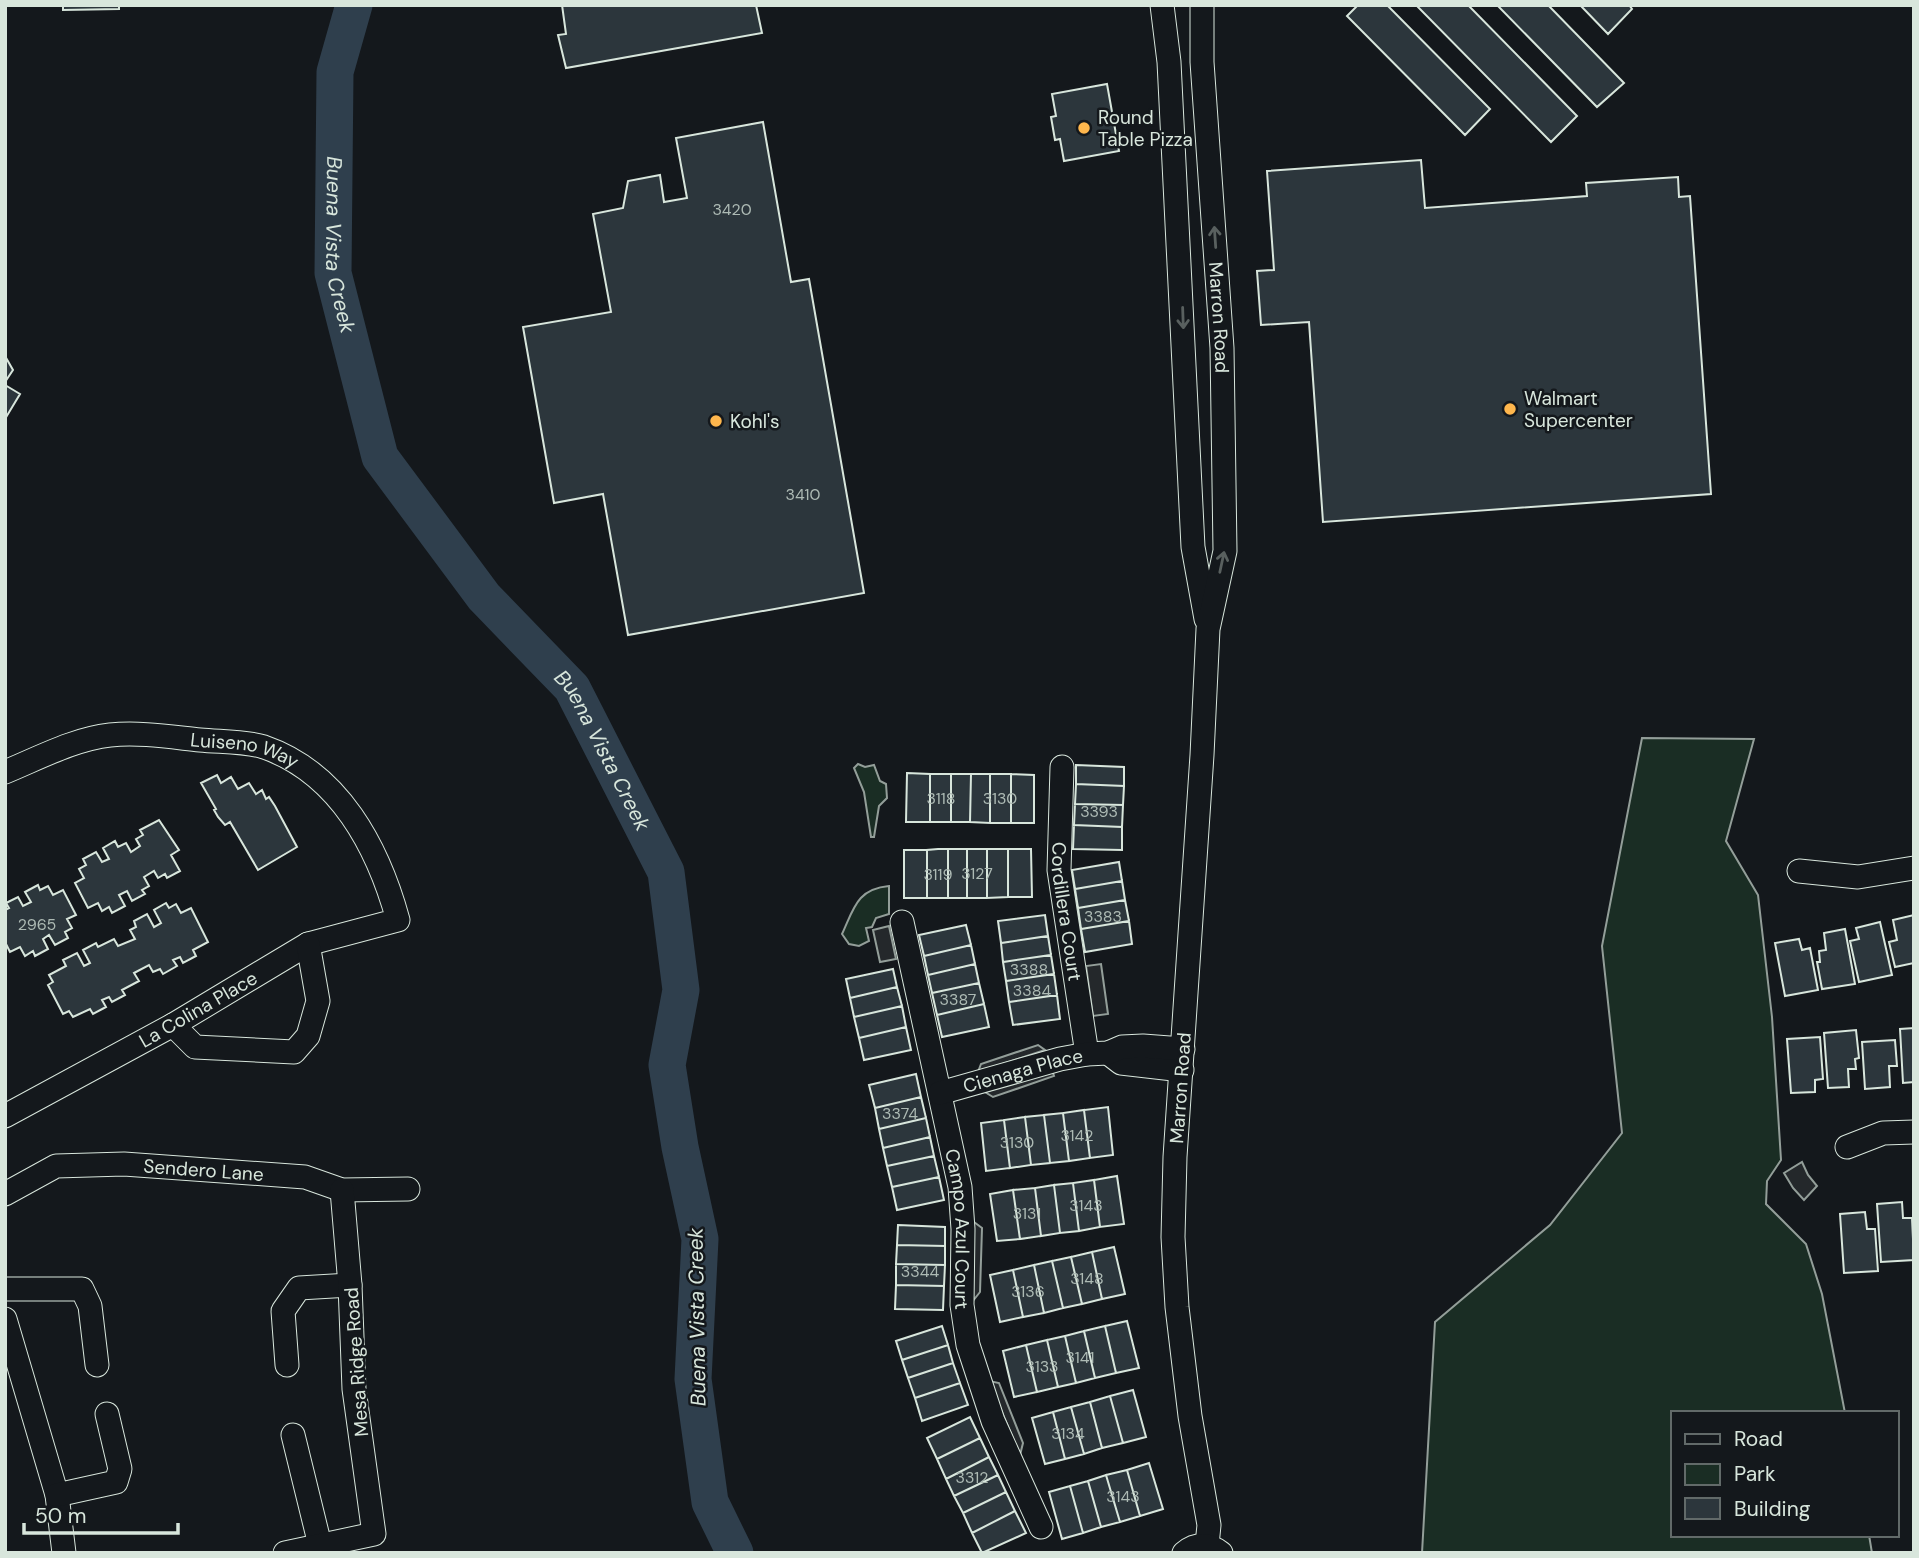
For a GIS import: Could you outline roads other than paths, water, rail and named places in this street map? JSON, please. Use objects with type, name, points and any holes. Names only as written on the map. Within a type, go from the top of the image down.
[{"type":"street","name":"Marron Road","points":[[1162,5],[1169,62],[1193,547],[1208,629]]},
{"type":"street","name":"Marron Road","points":[[1202,5],[1202,62],[1223,348],[1225,551],[1208,629],[1202,767],[1175,1157],[1173,1237],[1177,1307],[1190,1416],[1214,1549]]},
{"type":"street","name":"Luiseno Way","points":[[5,772],[70,745],[110,735],[160,735],[261,746],[300,763],[340,799],[366,836],[388,884],[398,920]]},
{"type":"street","name":"Cordillera Court","points":[[1062,767],[1059,870],[1098,1054]]},
{"type":"street","points":[[1799,871],[1858,877],[1914,868]]},
{"type":"street","name":"La Colina Place","points":[[5,1116],[173,1025],[308,944],[398,920]]},
{"type":"street","name":"Campo Azul Court","points":[[902,922],[960,1187],[964,1229],[962,1305],[993,1421],[1026,1483],[1041,1527]]},
{"type":"street","points":[[173,1025],[195,1047],[293,1052],[308,1036],[318,1002],[308,944]]},
{"type":"street","name":"Cienaga Place","points":[[940,1093],[1060,1059],[1098,1054],[1122,1047],[1182,1060]]},
{"type":"street","points":[[1847,1147],[1883,1133],[1914,1132]]},
{"type":"street","name":"Sendero Lane","points":[[5,1195],[56,1167],[124,1164],[305,1177],[342,1190],[408,1189]]},
{"type":"street","name":"Mesa Ridge Road","points":[[320,1545],[374,1534],[354,1389],[350,1285],[342,1190]]},
{"type":"street","points":[[287,1365],[283,1311],[299,1288],[350,1285]]},
{"type":"street","points":[[5,1289],[82,1289],[90,1306],[97,1365]]},
{"type":"street","points":[[5,1319],[57,1494],[64,1553]]},
{"type":"street","points":[[57,1494],[116,1482],[120,1469],[107,1415]]},
{"type":"street","points":[[285,1553],[320,1545],[293,1435]]},
{"type":"street","points":[[1184,1553],[1191,1547],[1214,1549]]},
{"type":"waterway","name":"Buena Vista Creek","points":[[354,5],[335,72],[333,273],[380,457],[484,597],[572,688],[666,872],[681,990],[667,1065],[680,1147],[700,1239],[693,1379],[710,1502],[735,1553]]},
{"type":"place","name":"Round Table Pizza","points":[[1084,128]]},
{"type":"place","name":"Walmart Supercenter","points":[[1510,409]]},
{"type":"place","name":"Kohl's","points":[[716,421]]}]
